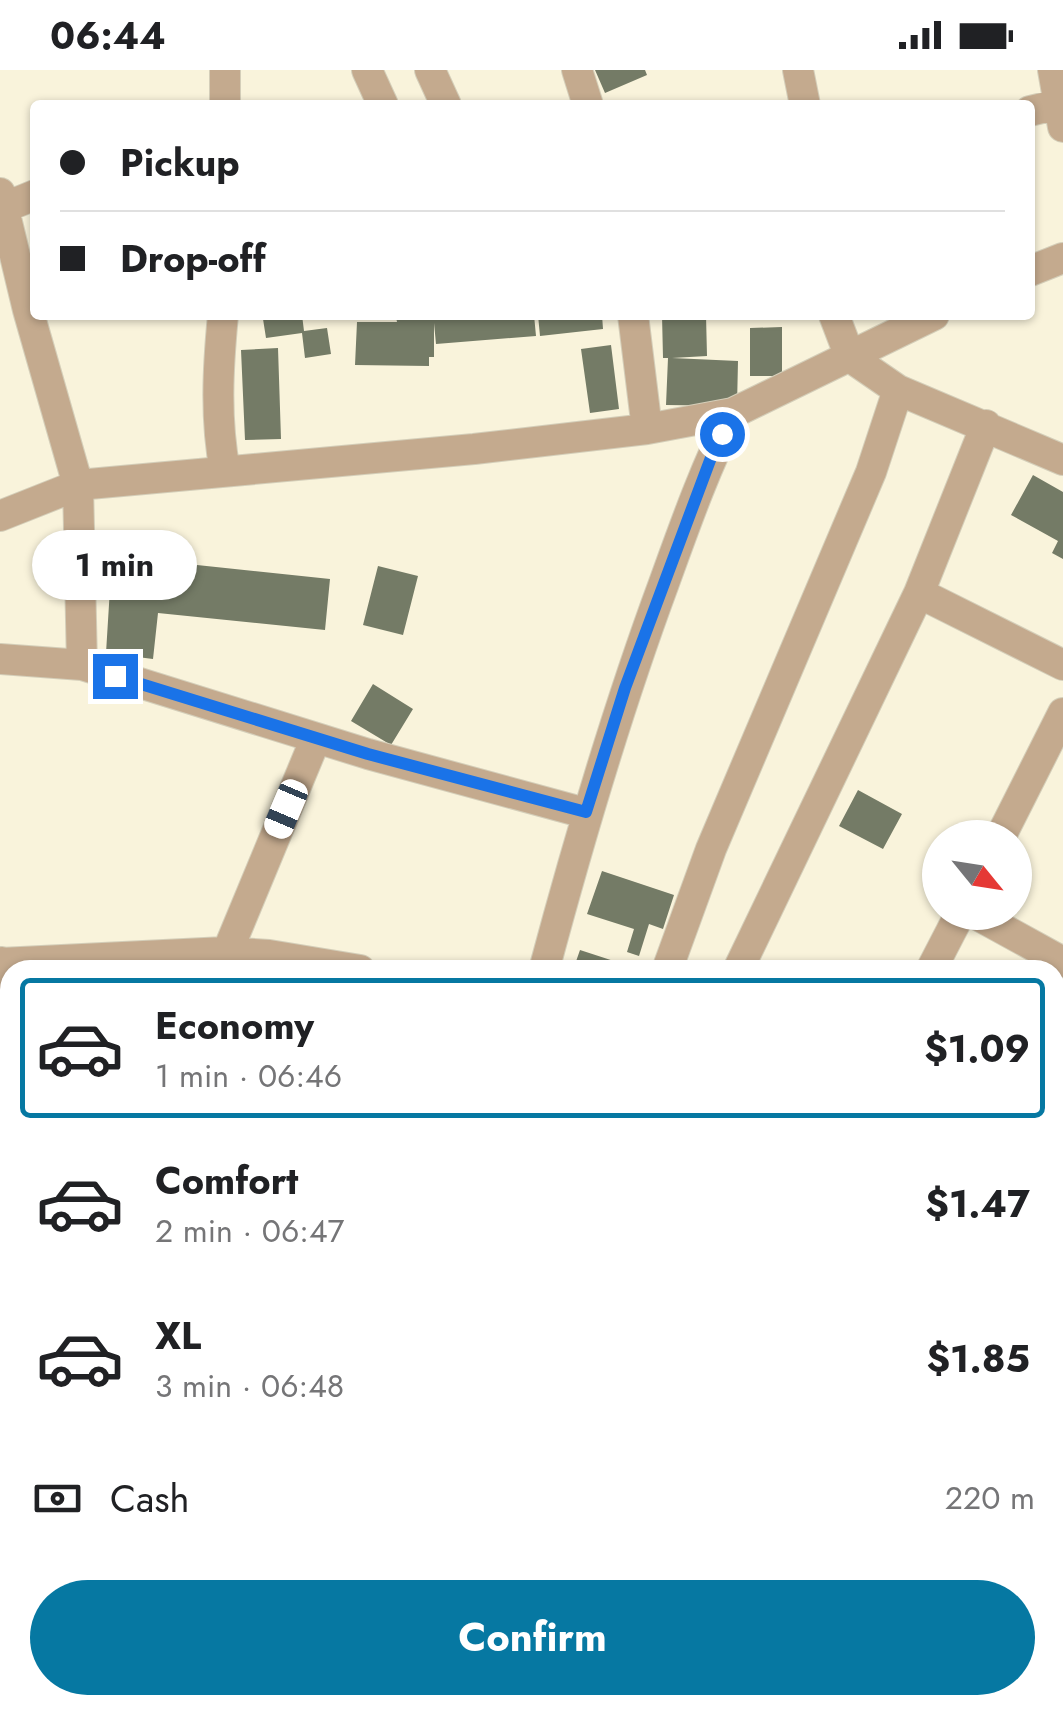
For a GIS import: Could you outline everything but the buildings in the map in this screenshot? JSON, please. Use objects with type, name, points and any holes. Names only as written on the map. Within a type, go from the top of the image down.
[{"type":"street","points":[[224,100],[225,70]]},
{"type":"street","points":[[367,70],[382,100]]},
{"type":"street","points":[[430,70],[444,100]]},
{"type":"street","points":[[577,70],[586,100]]},
{"type":"street","points":[[798,70],[804,100]]},
{"type":"street","points":[[1051,114],[1053,70]]},
{"type":"street","points":[[30,196],[2,200],[30,317]]},
{"type":"street","points":[[1035,269],[1063,258]]},
{"type":"street","points":[[31,320],[78,486],[82,665]]},
{"type":"street","points":[[223,320],[218,368],[225,471]]},
{"type":"street","points":[[634,320],[647,429]]},
{"type":"street","points":[[836,320],[850,356],[898,390],[1063,460]]},
{"type":"street","points":[[0,516],[78,486],[474,449],[647,429],[733,414],[924,320]]},
{"type":"street","points":[[671,960],[711,848],[871,472],[898,390]]},
{"type":"street","points":[[547,960],[586,812],[650,620],[712,455],[733,414]]},
{"type":"street","points":[[743,960],[918,593],[986,425]]},
{"type":"street","points":[[918,593],[1063,665]]},
{"type":"street","points":[[0,660],[82,665],[316,738],[586,812]]},
{"type":"street","points":[[1009,820],[1063,713]]},
{"type":"street","points":[[222,960],[316,738]]},
{"type":"street","points":[[936,960],[952,930]]},
{"type":"street","points":[[1005,930],[1059,960]]},
{"type":"street","points":[[229,960],[269,954],[303,960]]},
{"type":"route","points":[[115,676],[368,754],[586,812],[625,688],[722,434]]}]
